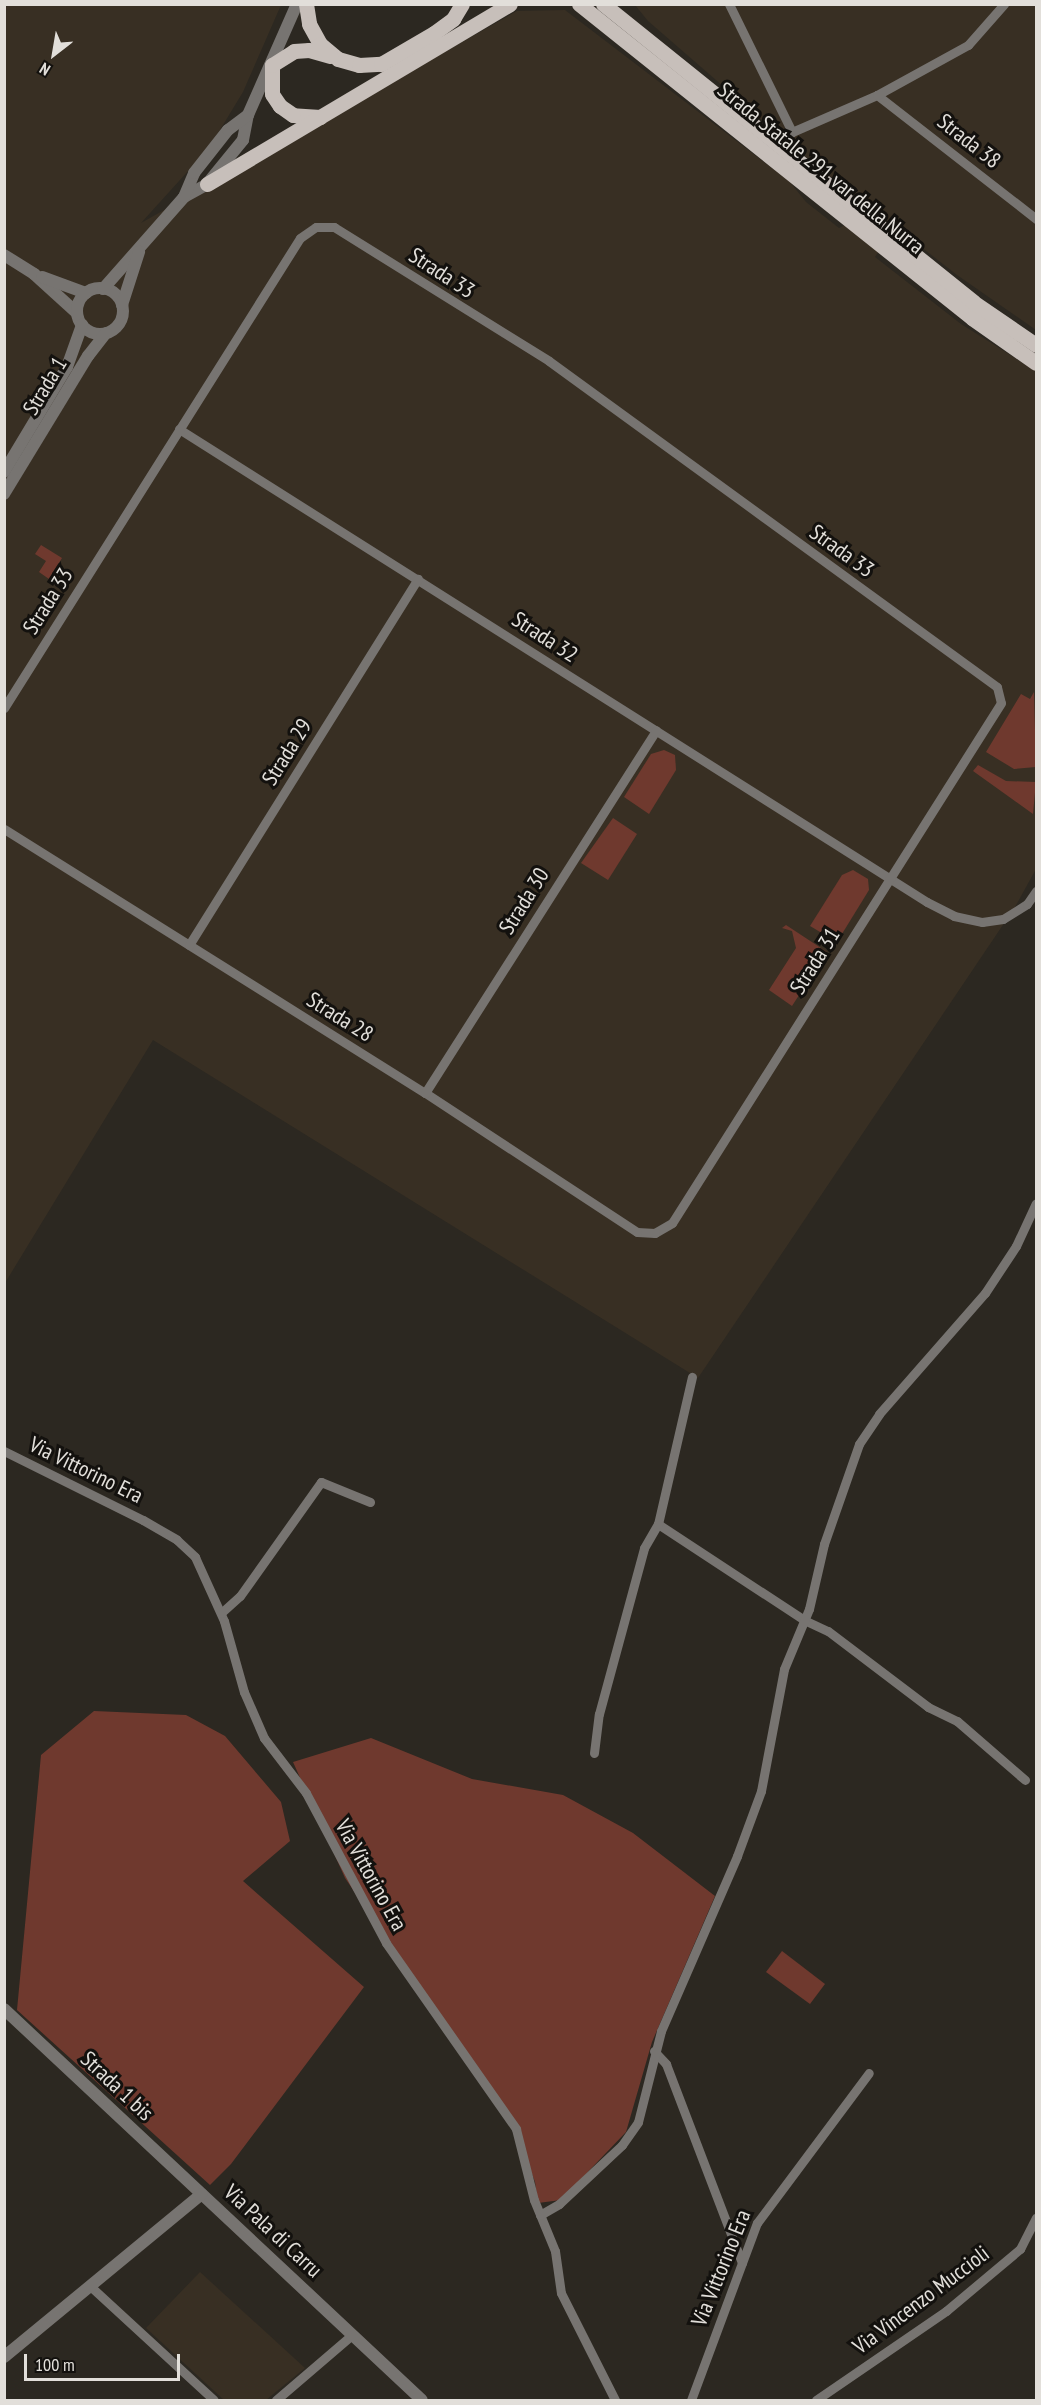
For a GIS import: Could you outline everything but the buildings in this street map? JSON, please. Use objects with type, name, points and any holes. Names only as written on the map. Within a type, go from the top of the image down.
[{"type":"main road","points":[[306,4],[309,24],[320,44],[338,59]]},
{"type":"main road","points":[[323,117],[293,115],[280,106],[272,94],[272,65],[294,51],[309,50],[358,65],[381,64],[434,33],[453,19],[462,4]]},
{"type":"main road","points":[[207,184],[510,4]]},
{"type":"main road","name":"Strada Statale 291 var della Nurra","points":[[603,4],[627,26],[973,302],[1036,345]]},
{"type":"main road","points":[[618,4],[627,26]]},
{"type":"main road","name":"Strada Statale 291 var della Nurra","points":[[580,7],[972,318],[1036,363]]},
{"type":"street","points":[[184,197],[207,184],[243,140],[248,115],[297,4]]},
{"type":"street","points":[[729,4],[792,132]]},
{"type":"street","points":[[778,146],[792,132],[877,95],[968,45],[1004,4]]},
{"type":"street","name":"Strada 38","points":[[877,95],[1036,219]]},
{"type":"street","points":[[103,289],[184,197],[194,173],[228,130],[248,115]]},
{"type":"street","name":"Strada 33","points":[[4,708],[300,237],[316,227],[334,227],[607,402],[997,687],[1001,703]]},
{"type":"street","points":[[4,255],[34,274],[77,313],[82,325],[93,333],[106,333],[120,322],[122,305],[140,248]]},
{"type":"street","points":[[34,274],[86,293],[103,289],[112,292],[122,305]]},
{"type":"street","points":[[77,313],[86,293]]},
{"type":"street","name":"Strada 1","points":[[4,472],[76,349],[82,325]]},
{"type":"street","name":"Strada 1","points":[[4,494],[88,356],[106,333]]},
{"type":"street","name":"Strada 32","points":[[179,429],[891,879],[954,916],[982,922],[1003,918],[1027,904],[1036,891]]},
{"type":"street","name":"Strada 29","points":[[189,945],[418,579]]},
{"type":"street","name":"Strada 31","points":[[655,1233],[672,1223],[1001,703]]},
{"type":"street","name":"Strada 30","points":[[425,1093],[656,730]]},
{"type":"street","name":"Strada 28","points":[[4,829],[425,1093],[637,1232],[655,1233]]},
{"type":"street","points":[[540,2215],[559,2204],[633,2132],[654,2051],[747,1832],[766,1771],[784,1670],[804,1620],[827,1532],[859,1444],[879,1414],[985,1293],[1016,1246],[1036,1203]]},
{"type":"street","points":[[594,1753],[599,1714],[630,1610],[644,1548],[658,1524],[692,1377]]},
{"type":"street","name":"Via Vittorino Era","points":[[4,1451],[177,1540],[195,1557],[221,1613],[244,1692],[264,1738],[306,1793],[386,1943],[516,2129],[540,2215],[555,2251],[561,2293],[615,2400]]},
{"type":"street","points":[[221,1613],[240,1596],[321,1482],[370,1502]]},
{"type":"street","points":[[658,1524],[804,1620],[828,1631],[928,1707],[957,1721],[1025,1780]]},
{"type":"street","name":"Strada 1 bis","points":[[4,2009],[202,2194]]},
{"type":"street","points":[[654,2051],[666,2064],[742,2263]]},
{"type":"street","name":"Via Vittorino Era","points":[[691,2400],[742,2263],[770,2201],[869,2073]]},
{"type":"street","name":"Via Pala di Carru","points":[[4,2357],[202,2194],[422,2400]]},
{"type":"street","name":"Via Vincenzo Muccioli","points":[[816,2400],[943,2314],[1020,2249],[1036,2218]]},
{"type":"street","points":[[90,2286],[214,2400]]},
{"type":"street","points":[[276,2400],[353,2334]]},
{"type":"shaded area","points":[[5,5],[281,5],[243,92],[209,148],[141,223],[517,11],[565,10],[789,181],[806,202],[839,228],[845,225],[879,251],[875,257],[961,324],[1036,371],[1036,869],[1015,907],[698,1378],[153,1040],[5,1283]]},
{"type":"shaded area","points":[[635,5],[1036,5],[1036,330],[957,275],[793,147],[648,21]]},
{"type":"shaded area","points":[[41,545],[62,558],[49,579],[39,572],[46,561],[35,554]]},
{"type":"shaded area","points":[[1034,692],[1036,767],[1014,769],[986,752],[1021,694],[1030,699]]},
{"type":"shaded area","points":[[664,750],[675,755],[676,770],[649,814],[624,797],[651,754]]},
{"type":"shaded area","points":[[978,765],[1006,781],[1036,782],[1033,814],[973,771]]},
{"type":"shaded area","points":[[613,818],[637,834],[608,880],[581,863]]},
{"type":"shaded area","points":[[853,870],[868,879],[869,890],[837,942],[810,926],[842,875]]},
{"type":"shaded area","points":[[786,925],[827,952],[792,1006],[769,990],[796,948],[792,931],[782,928]]},
{"type":"shaded area","points":[[94,1711],[186,1715],[225,1736],[281,1802],[290,1841],[243,1881],[364,1987],[231,2164],[210,2185],[17,2010],[41,1755]]},
{"type":"shaded area","points":[[371,1738],[472,1779],[563,1795],[633,1833],[715,1896],[652,2042],[626,2132],[561,2200],[538,2203],[535,2182],[514,2126],[345,1878],[293,1762]]},
{"type":"shaded area","points":[[782,1951],[825,1984],[810,2004],[766,1972]]},
{"type":"shaded area","points":[[200,2272],[305,2368],[266,2400],[224,2400],[146,2328]]}]
